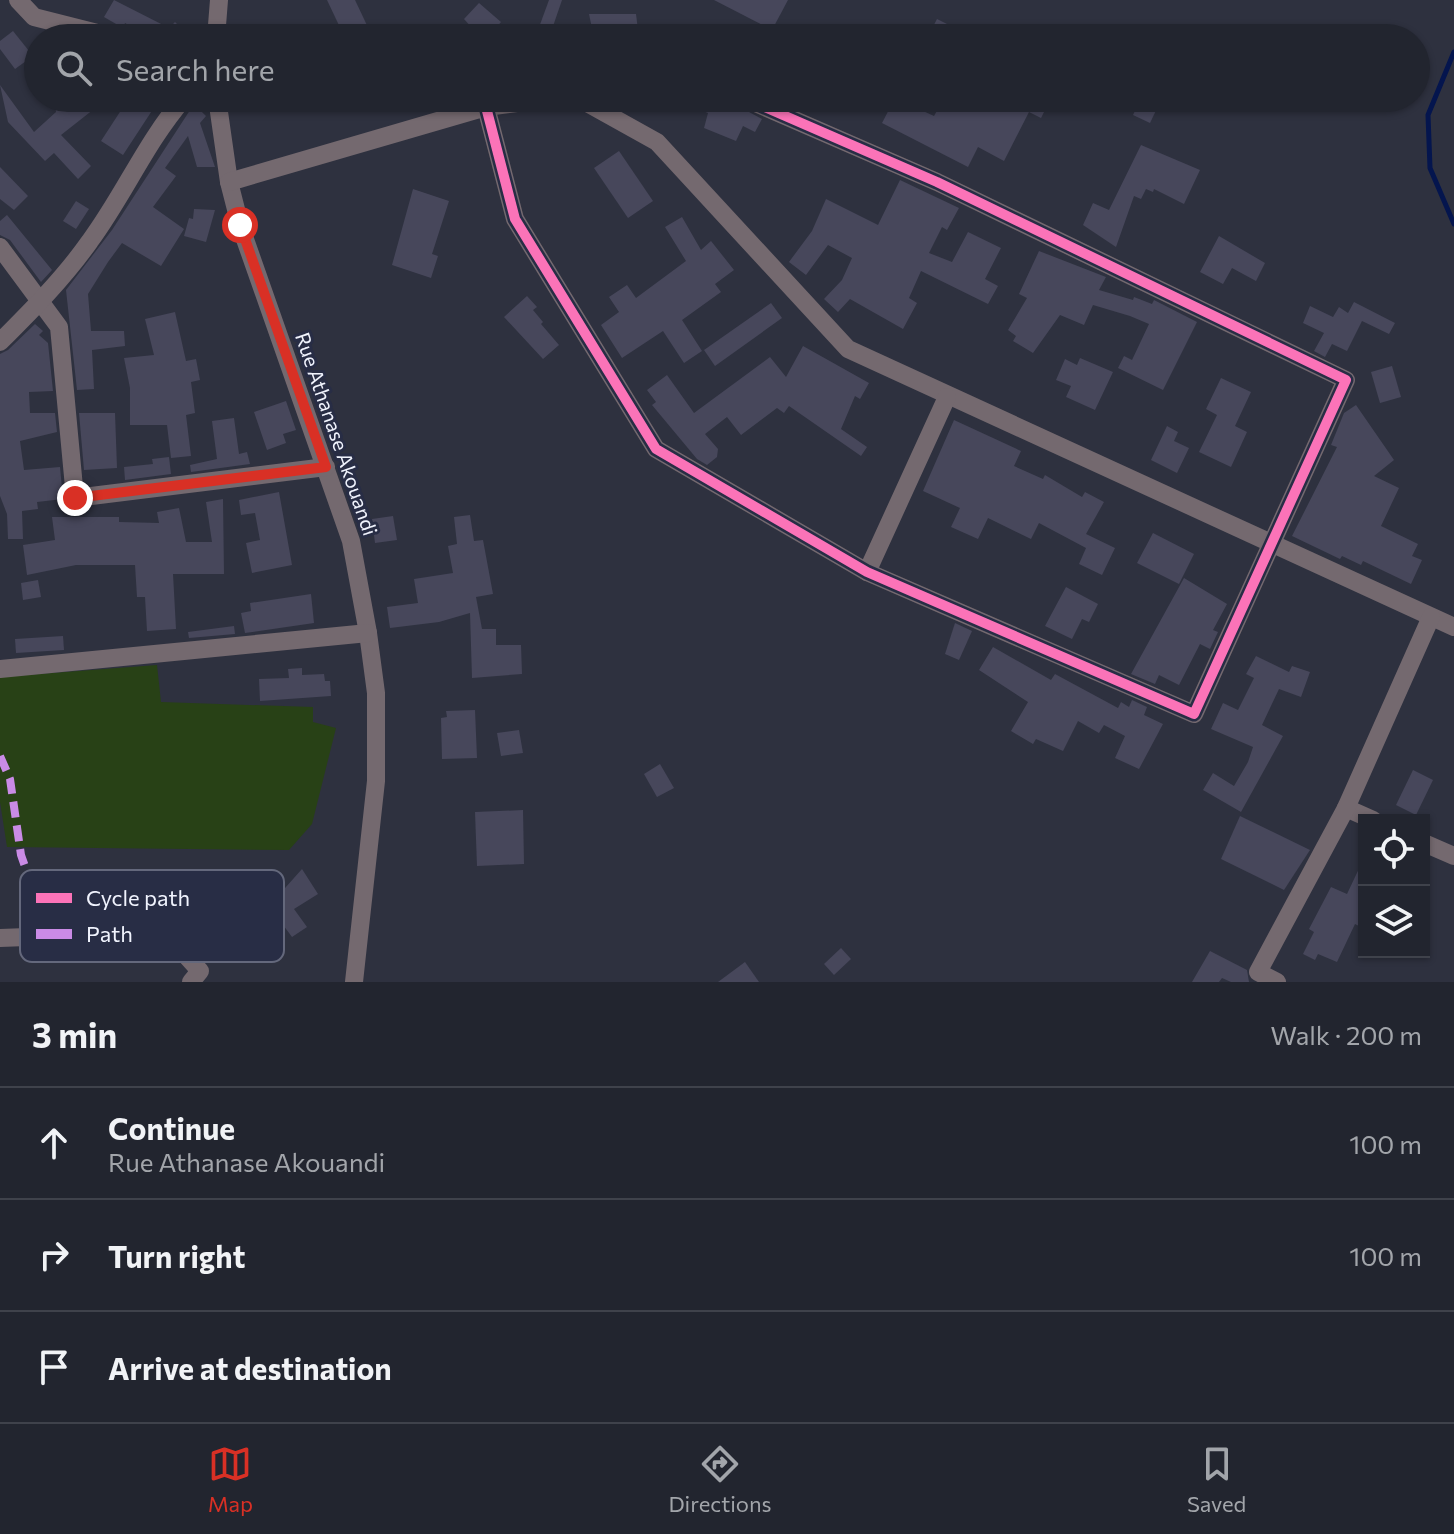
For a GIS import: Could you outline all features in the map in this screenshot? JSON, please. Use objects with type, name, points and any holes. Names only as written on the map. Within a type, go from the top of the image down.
[{"type":"street","points":[[18,0],[34,17],[62,24]]},
{"type":"street","points":[[217,24],[219,0]]},
{"type":"street","points":[[0,342],[39,303],[90,241],[172,112]]},
{"type":"street","name":"Rue Athanase Akouandi","points":[[219,112],[229,182],[240,225],[351,541],[368,633],[376,693],[376,781],[354,982]]},
{"type":"street","points":[[229,182],[469,112]]},
{"type":"street","points":[[487,112],[515,219],[656,449],[867,572],[1194,714],[1346,380],[937,182],[776,112]]},
{"type":"street","points":[[603,112],[657,142],[848,349],[1454,627]]},
{"type":"street","points":[[0,247],[59,327],[75,498],[326,467]]},
{"type":"street","points":[[867,572],[947,397]]},
{"type":"street","points":[[1277,982],[1258,972],[1346,808],[1431,617]]},
{"type":"street","points":[[0,669],[368,633]]},
{"type":"street","points":[[1346,808],[1360,814]]},
{"type":"street","points":[[1430,846],[1454,856]]},
{"type":"street","points":[[0,938],[20,937]]},
{"type":"street","points":[[191,982],[200,971],[192,962]]},
{"type":"green space","points":[[157,665],[161,702],[313,707],[313,722],[336,728],[312,824],[289,850],[7,847],[0,802],[0,677]]},
{"type":"building","points":[[114,0],[161,24],[116,24],[104,17]]},
{"type":"building","points":[[327,0],[355,0],[366,24],[338,24]]},
{"type":"building","points":[[549,0],[562,0],[554,24],[540,24]]},
{"type":"building","points":[[714,0],[788,0],[775,24],[760,24]]},
{"type":"building","points":[[479,3],[501,22],[468,24],[464,19]]},
{"type":"building","points":[[589,14],[636,14],[637,24],[591,24]]},
{"type":"building","points":[[13,31],[24,45],[24,62],[15,69],[0,49],[0,41]]},
{"type":"building","points":[[0,85],[34,132],[56,112],[90,112],[61,135],[91,166],[78,179],[54,153],[45,161],[8,122]]},
{"type":"building","points":[[120,112],[151,112],[123,155],[101,141]]},
{"type":"building","points":[[189,112],[202,112],[206,116],[200,123],[215,167],[197,167],[188,136],[165,168],[176,176],[153,207],[184,229],[161,266],[122,243],[108,262],[88,294],[91,331],[124,331],[125,346],[92,350],[94,389],[77,390],[66,290],[112,230]]},
{"type":"building","points":[[705,112],[749,112],[762,119],[755,132],[743,126],[736,141],[704,128],[708,113]]},
{"type":"building","points":[[888,112],[925,112],[934,116],[936,112],[1029,112],[1004,161],[978,147],[968,167],[882,123]]},
{"type":"building","points":[[1029,112],[1044,112],[1041,118]]},
{"type":"building","points":[[1134,112],[1155,112],[1150,123],[1133,115]]},
{"type":"building","points":[[1141,145],[1200,170],[1184,204],[1154,189],[1153,192],[1146,189],[1141,199],[1134,196],[1116,247],[1083,225],[1093,203],[1109,210]]},
{"type":"building","points":[[619,151],[653,201],[628,218],[594,168]]},
{"type":"building","points":[[0,167],[28,196],[14,210],[0,199]]},
{"type":"building","points":[[900,180],[959,208],[947,230],[942,227],[929,253],[952,262],[968,232],[1001,248],[985,279],[998,286],[988,304],[921,271],[909,298],[917,303],[903,329],[850,299],[838,312],[824,299],[842,280],[852,258],[828,245],[806,275],[789,262],[812,231],[826,199],[878,225]]},
{"type":"building","points":[[413,189],[449,201],[432,254],[438,256],[431,278],[392,265]]},
{"type":"building","points":[[76,201],[89,209],[76,229],[63,221]]},
{"type":"building","points":[[194,209],[215,210],[206,242],[184,236],[189,218],[193,219]]},
{"type":"building","points":[[7,215],[52,270],[41,282],[10,240],[0,235],[0,221]]},
{"type":"building","points":[[682,217],[701,250],[711,241],[734,270],[715,284],[721,292],[682,320],[702,351],[684,363],[663,331],[622,358],[601,325],[619,312],[609,297],[627,285],[636,298],[686,261],[665,227]]},
{"type":"building","points":[[1219,236],[1265,263],[1256,281],[1232,268],[1223,284],[1200,272]]},
{"type":"building","points":[[1039,251],[1106,277],[1099,290],[1152,304],[1154,300],[1197,322],[1163,390],[1118,368],[1124,356],[1132,360],[1149,324],[1130,316],[1093,305],[1084,325],[1060,315],[1033,353],[1013,341],[1016,336],[1008,330],[1027,298],[1019,294]]},
{"type":"building","points":[[527,296],[537,307],[533,310],[543,322],[541,324],[559,345],[543,359],[504,317]]},
{"type":"building","points":[[1354,302],[1395,323],[1389,334],[1362,321],[1347,351],[1332,344],[1325,357],[1314,351],[1324,333],[1303,323],[1310,306],[1333,317],[1339,307],[1348,313]]},
{"type":"building","points":[[771,303],[782,318],[715,366],[704,350]]},
{"type":"building","points":[[175,312],[186,361],[196,359],[200,380],[191,382],[195,413],[186,415],[191,456],[171,458],[167,425],[130,425],[130,388],[124,358],[154,355],[145,319]]},
{"type":"building","points":[[35,324],[43,331],[39,335],[48,343],[53,391],[29,392],[30,413],[55,413],[57,432],[20,441],[24,470],[60,467],[63,499],[37,502],[38,509],[22,511],[23,539],[8,539],[7,514],[0,496],[0,354]]},
{"type":"building","points":[[803,346],[869,383],[860,399],[855,396],[841,429],[867,447],[861,456],[789,406],[784,413],[777,408],[741,435],[727,417],[705,434],[718,449],[717,457],[707,465],[697,459],[652,405],[656,402],[647,390],[667,375],[694,413],[770,357],[786,377]]},
{"type":"building","points":[[1080,358],[1113,372],[1095,410],[1066,397],[1071,386],[1056,380],[1065,359],[1077,365]]},
{"type":"building","points":[[1392,366],[1401,397],[1380,403],[1371,372]]},
{"type":"building","points":[[1221,378],[1251,392],[1235,426],[1247,432],[1231,467],[1199,452],[1217,415],[1206,409]]},
{"type":"building","points":[[286,401],[296,430],[283,434],[286,443],[267,450],[254,412]]},
{"type":"building","points":[[1356,405],[1394,460],[1374,476],[1399,488],[1381,526],[1418,544],[1412,556],[1422,560],[1411,584],[1363,561],[1361,565],[1342,556],[1340,559],[1292,536],[1337,447],[1331,445],[1344,413]]},
{"type":"building","points":[[79,413],[115,413],[117,468],[84,470]]},
{"type":"building","points":[[234,418],[239,454],[247,452],[250,464],[191,472],[190,465],[217,459],[212,421]]},
{"type":"building","points":[[954,420],[1021,451],[1014,466],[1043,479],[1045,475],[1082,497],[1085,492],[1104,502],[1086,534],[1115,548],[1102,575],[1079,564],[1086,548],[1039,523],[1031,539],[988,518],[978,539],[951,527],[960,508],[923,491]]},
{"type":"building","points":[[1167,426],[1178,432],[1174,441],[1189,448],[1177,473],[1151,460]]},
{"type":"building","points":[[169,457],[171,474],[125,480],[124,467],[153,464],[152,459]]},
{"type":"building","points":[[279,492],[292,565],[252,573],[246,543],[260,540],[255,513],[241,515],[239,500]]},
{"type":"building","points":[[223,499],[224,574],[173,574],[176,629],[147,631],[145,597],[137,597],[135,565],[76,565],[27,575],[23,545],[55,540],[52,517],[119,517],[119,522],[159,523],[157,512],[179,508],[186,542],[212,542],[206,502]]},
{"type":"building","points":[[470,515],[474,541],[483,540],[493,594],[476,597],[482,629],[496,629],[496,645],[521,645],[522,674],[472,678],[470,613],[439,622],[390,628],[387,607],[418,603],[414,579],[453,573],[448,546],[457,544],[454,517]]},
{"type":"building","points":[[393,516],[397,540],[375,543],[372,519]]},
{"type":"building","points":[[1153,533],[1194,554],[1179,584],[1137,563]]},
{"type":"building","points":[[1184,578],[1227,604],[1213,630],[1218,632],[1210,649],[1200,644],[1179,685],[1159,675],[1155,684],[1131,674]]},
{"type":"building","points":[[38,580],[41,597],[23,600],[21,583]]},
{"type":"building","points":[[1066,587],[1098,604],[1089,622],[1082,619],[1072,639],[1045,626]]},
{"type":"building","points":[[311,594],[314,623],[245,633],[241,613],[251,611],[250,603]]},
{"type":"building","points":[[955,623],[972,631],[959,660],[945,654]]},
{"type":"building","points":[[234,626],[235,634],[189,638],[188,632]]},
{"type":"building","points":[[63,636],[64,650],[16,653],[15,639]]},
{"type":"building","points":[[993,647],[1051,680],[1055,674],[1118,708],[1121,702],[1129,707],[1132,700],[1147,707],[1144,715],[1163,724],[1139,769],[1115,758],[1125,736],[1104,725],[1099,733],[1078,721],[1063,751],[1036,739],[1033,744],[1011,731],[1028,702],[979,670]]},
{"type":"building","points":[[1256,656],[1289,672],[1292,666],[1310,672],[1301,697],[1279,689],[1262,725],[1283,736],[1241,812],[1203,790],[1213,773],[1234,786],[1248,762],[1253,747],[1211,729],[1223,703],[1238,710],[1254,678],[1246,674]]},
{"type":"building","points":[[302,668],[302,675],[324,674],[325,681],[330,681],[331,696],[260,701],[259,679],[289,678],[288,669]]},
{"type":"building","points":[[475,710],[477,758],[442,759],[441,718],[447,717],[446,711]]},
{"type":"building","points":[[519,730],[523,753],[501,756],[497,733]]},
{"type":"building","points":[[660,764],[674,788],[657,797],[644,774]]},
{"type":"building","points":[[1413,770],[1433,780],[1416,814],[1396,805]]},
{"type":"building","points":[[523,810],[524,864],[477,866],[475,812]]},
{"type":"building","points":[[1240,816],[1310,850],[1284,890],[1221,859]]},
{"type":"building","points":[[302,869],[318,894],[294,909],[307,927],[292,937],[284,926],[284,889]]},
{"type":"building","points":[[1358,871],[1358,926],[1355,924],[1337,962],[1318,954],[1315,960],[1303,954],[1314,932],[1309,929],[1331,887],[1347,894]]},
{"type":"building","points":[[841,948],[851,959],[834,975],[824,964]]},
{"type":"building","points":[[1210,951],[1247,970],[1249,982],[1231,982],[1222,978],[1219,982],[1192,982]]},
{"type":"building","points":[[745,962],[759,982],[718,982]]},
{"type":"waterway","points":[[1430,110],[1454,52]]},
{"type":"waterway","points":[[1429,112],[1430,168],[1454,224]]},
{"type":"marked path","points":[[0,756],[10,779],[21,855],[26,870]]},
{"type":"cycle path","points":[[487,112],[515,219],[656,449],[867,572],[1194,714],[1346,380],[937,182],[776,112]]},
{"type":"route","points":[[75,498],[326,467],[240,225]]}]
